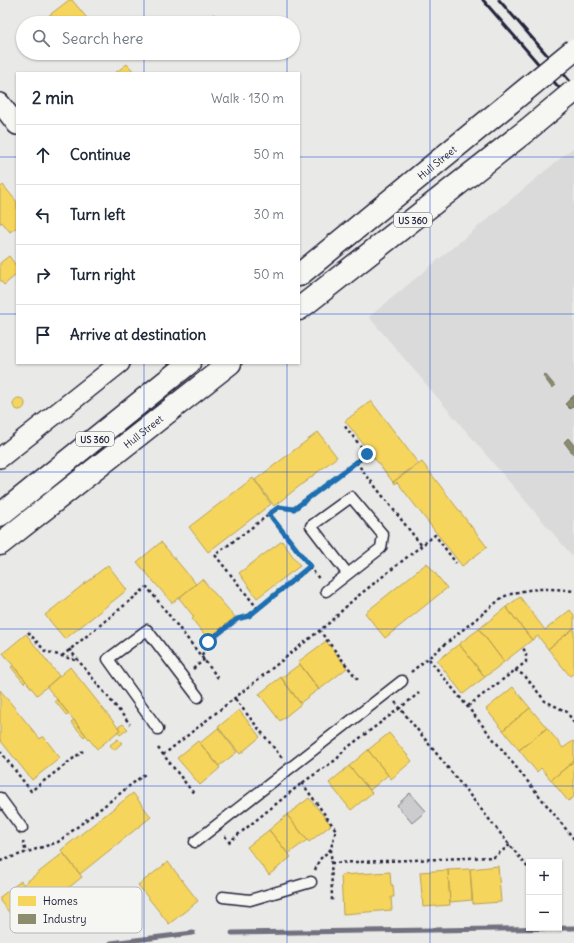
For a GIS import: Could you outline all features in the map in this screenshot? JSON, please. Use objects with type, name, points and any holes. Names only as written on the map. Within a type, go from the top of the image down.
[{"type":"main road","name":"Hull Street","points":[[300,274],[574,50]]},
{"type":"main road","name":"US 360","points":[[300,308],[574,92]]},
{"type":"main road","name":"US 360","points":[[0,515],[188,364]]},
{"type":"main road","name":"Hull Street","points":[[0,544],[229,364]]},
{"type":"street","points":[[0,104],[16,124]]},
{"type":"street","points":[[0,458],[119,364]]},
{"type":"lane","points":[[326,591],[347,573],[381,548],[383,536],[351,497],[311,526],[347,573]]},
{"type":"lane","points":[[158,729],[108,659],[147,630],[198,697]]},
{"type":"lane","points":[[195,842],[402,681]]},
{"type":"lane","points":[[0,798],[22,828]]},
{"type":"lane","points":[[223,897],[250,900],[311,882]]},
{"type":"path","points":[[258,609],[215,555],[279,507],[294,509],[367,454],[344,424]]},
{"type":"path","points":[[356,462],[422,546]]},
{"type":"path","points":[[269,514],[320,580]]},
{"type":"path","points":[[163,755],[342,612],[353,600],[435,536],[456,563]]},
{"type":"path","points":[[202,655],[208,642],[237,619],[249,616],[310,566]]},
{"type":"path","points":[[412,672],[430,659],[503,597],[519,591],[536,588],[574,591]]},
{"type":"path","points":[[319,630],[358,680]]},
{"type":"path","points":[[28,632],[45,650],[78,661]]},
{"type":"path","points":[[468,706],[526,662],[526,653],[522,648]]},
{"type":"path","points":[[69,649],[130,724]]},
{"type":"path","points":[[430,659],[574,839]]},
{"type":"path","points":[[191,671],[205,660]]},
{"type":"path","points":[[514,670],[525,676],[545,701],[567,712],[574,722]]},
{"type":"path","points":[[229,842],[302,784],[337,759],[344,750],[419,693]]},
{"type":"path","points":[[235,699],[271,744]]},
{"type":"path","points":[[400,708],[526,865]]},
{"type":"path","points":[[158,748],[195,795]]},
{"type":"path","points":[[0,751],[31,791],[83,751]]},
{"type":"path","points":[[0,861],[58,842],[146,772]]},
{"type":"path","points":[[302,784],[336,830],[331,848],[332,902]]},
{"type":"path","points":[[23,840],[26,852]]},
{"type":"path","points":[[331,863],[494,857],[510,845]]},
{"type":"path","points":[[319,860],[331,848]]},
{"type":"shaded area","points":[[574,147],[574,558],[369,317]]},
{"type":"shaded area","points":[[410,793],[426,811],[412,823],[397,805]]},
{"type":"building: Homes","points":[[69,0],[72,0],[85,16],[48,16]]},
{"type":"building: Homes","points":[[127,64],[134,72],[116,72]]},
{"type":"building: Homes","points":[[3,185],[16,201],[16,228],[10,232],[2,222],[0,224],[0,188]]},
{"type":"building: Homes","points":[[9,256],[16,266],[16,275],[4,285],[0,280],[0,263]]},
{"type":"building: Homes","points":[[17,398],[21,398],[25,404],[21,410],[17,410],[13,406],[13,402]]},
{"type":"building: Homes","points":[[371,401],[418,463],[393,482],[345,421]]},
{"type":"building: Homes","points":[[318,432],[337,457],[274,506],[255,480]]},
{"type":"building: Homes","points":[[422,462],[487,547],[462,566],[397,482],[394,484],[393,482]]},
{"type":"building: Homes","points":[[253,478],[271,504],[208,552],[189,527]]},
{"type":"building: Homes","points":[[282,541],[300,566],[257,598],[239,573]]},
{"type":"building: Homes","points":[[161,542],[196,584],[172,603],[137,562]]},
{"type":"building: Homes","points":[[427,563],[447,588],[385,638],[365,613]]},
{"type":"building: Homes","points":[[108,565],[127,590],[65,639],[45,615]]},
{"type":"building: Homes","points":[[202,579],[235,617],[208,639],[192,619],[194,617],[179,598]]},
{"type":"building: Homes","points":[[520,597],[545,630],[570,610],[574,615],[574,628],[548,649],[538,636],[532,640],[506,607]]},
{"type":"building: Homes","points":[[506,607],[532,640],[504,662],[479,629]]},
{"type":"building: Homes","points":[[574,628],[574,673],[570,676],[548,649]]},
{"type":"building: Homes","points":[[479,629],[504,662],[485,677],[459,644]]},
{"type":"building: Homes","points":[[26,634],[59,676],[37,695],[3,653]]},
{"type":"building: Homes","points":[[326,641],[347,668],[319,690],[298,662]]},
{"type":"building: Homes","points":[[459,644],[485,677],[463,694],[437,661]]},
{"type":"building: Homes","points":[[300,664],[319,689],[300,703],[281,678]]},
{"type":"building: Homes","points":[[13,666],[26,681],[24,683],[11,667]]},
{"type":"building: Homes","points":[[70,667],[120,730],[97,749],[47,687]]},
{"type":"building: Homes","points":[[281,677],[301,704],[280,721],[259,694]]},
{"type":"building: Homes","points":[[513,687],[530,708],[503,730],[486,709]]},
{"type":"building: Homes","points":[[0,690],[40,739],[43,736],[60,758],[32,780],[0,740]]},
{"type":"building: Homes","points":[[57,699],[69,714],[67,716],[55,701]]},
{"type":"building: Homes","points":[[530,708],[547,728],[519,750],[503,730]]},
{"type":"building: Homes","points":[[239,710],[260,737],[240,754],[218,727]]},
{"type":"building: Homes","points":[[74,720],[86,735],[84,737],[71,722]]},
{"type":"building: Homes","points":[[123,724],[128,729],[120,735],[117,732],[120,730],[118,727]]},
{"type":"building: Homes","points":[[218,728],[237,752],[219,766],[200,743]]},
{"type":"building: Homes","points":[[547,728],[563,748],[573,741],[574,742],[574,761],[551,780],[541,768],[537,772],[519,750]]},
{"type":"building: Homes","points":[[389,733],[412,761],[391,779],[368,750]]},
{"type":"building: Homes","points":[[118,739],[122,743],[114,750],[110,745]]},
{"type":"building: Homes","points":[[198,741],[220,768],[200,785],[177,758]]},
{"type":"building: Homes","points":[[368,750],[388,775],[370,790],[349,766]]},
{"type":"building: Homes","points":[[574,761],[574,797],[568,801],[551,780]]},
{"type":"building: Homes","points":[[349,766],[372,793],[351,810],[329,783]]},
{"type":"building: Homes","points":[[133,793],[151,817],[80,874],[61,850]]},
{"type":"building: Homes","points":[[309,798],[331,825],[309,842],[287,815]]},
{"type":"building: Homes","points":[[287,815],[307,840],[288,854],[269,830]]},
{"type":"building: Homes","points":[[269,830],[291,857],[269,875],[247,847]]},
{"type":"building: Homes","points":[[63,853],[82,877],[70,887],[26,887],[24,884]]},
{"type":"building: Homes","points":[[168,862],[198,901],[169,924],[142,890],[142,887],[138,885]]},
{"type":"building: Homes","points":[[498,866],[501,902],[473,904],[470,869]]},
{"type":"building: Homes","points":[[470,869],[472,900],[450,902],[448,870]]},
{"type":"building: Homes","points":[[448,870],[450,905],[423,907],[420,872]]},
{"type":"building: Homes","points":[[390,872],[394,897],[391,897],[392,910],[343,914],[341,875]]},
{"type":"building: Homes","points":[[21,881],[25,887],[13,887]]},
{"type":"building: Homes","points":[[10,889],[10,913],[0,901],[0,897]]},
{"type":"building: Industry","points":[[545,374],[555,386],[552,388],[543,376]]},
{"type":"building: Industry","points":[[574,395],[574,405],[570,409],[565,404]]},
{"type":"building: Industry","points":[[568,438],[574,445],[573,454],[564,442]]},
{"type":"waterway","points":[[232,933],[574,928]]},
{"type":"waterway","points":[[111,943],[193,933]]},
{"type":"railway","points":[[483,0],[574,105]]},
{"type":"railway","points":[[499,0],[574,86]]},
{"type":"route","points":[[208,642],[237,619],[249,616],[310,566],[269,514],[279,507],[294,509],[367,454]]}]
